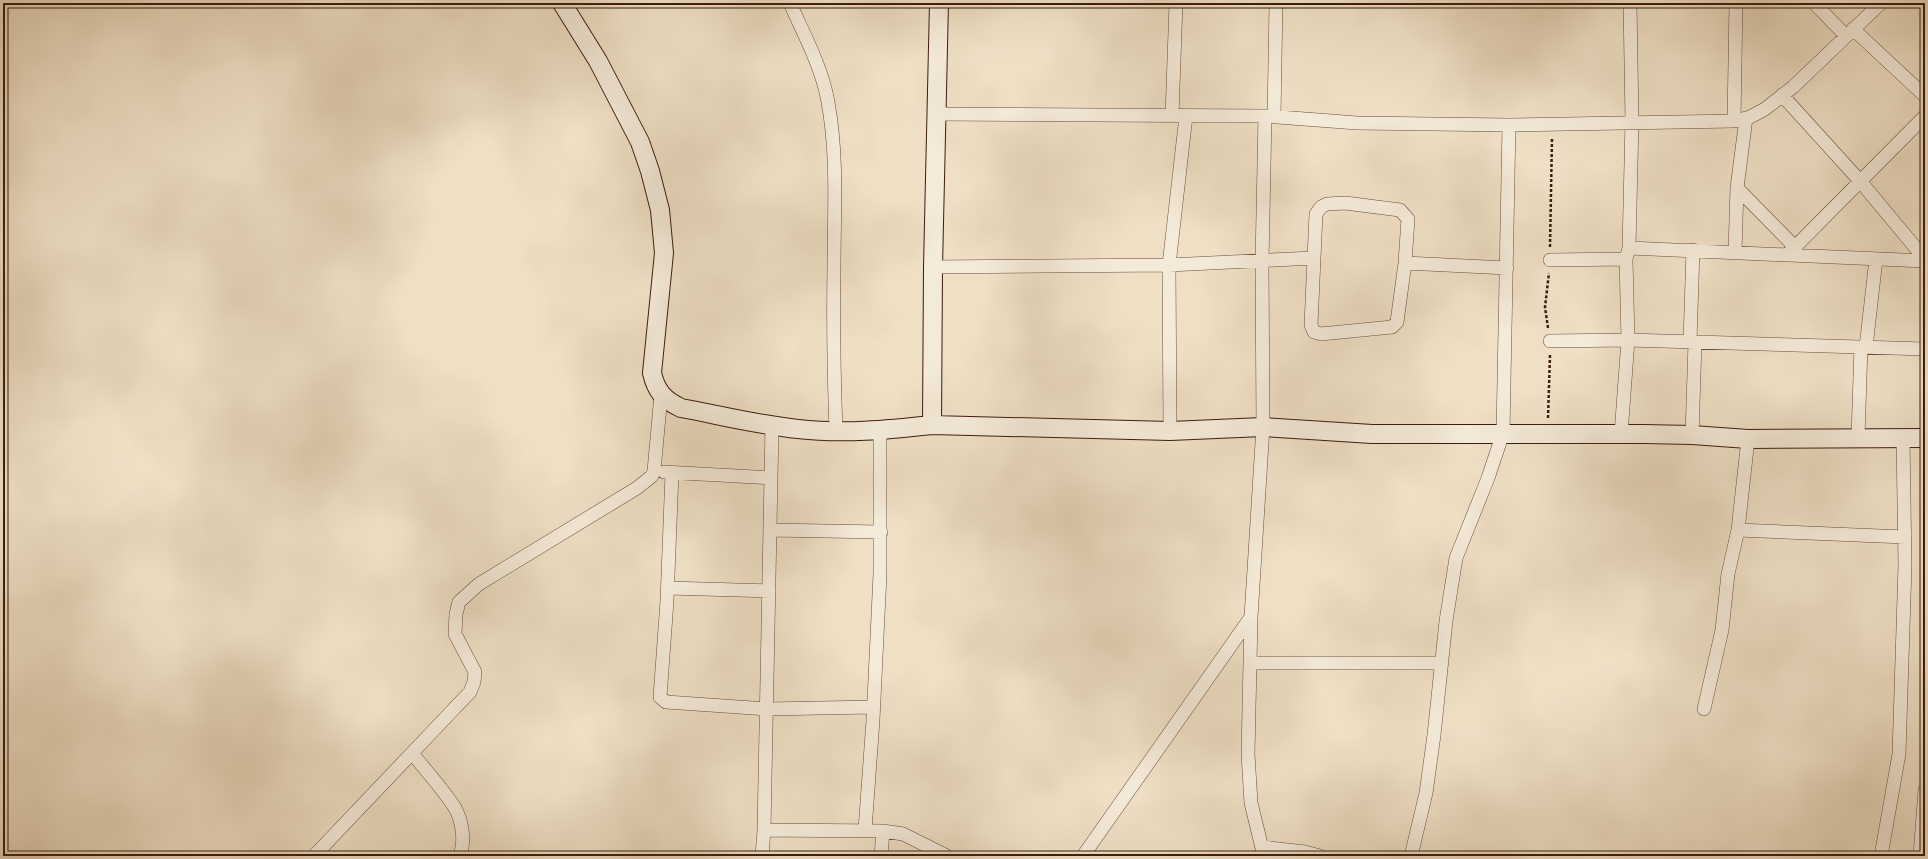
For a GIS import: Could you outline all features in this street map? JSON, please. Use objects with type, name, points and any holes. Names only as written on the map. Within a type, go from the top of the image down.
[{"type":"street","points":[[562,3],[598,61],[640,142],[650,171],[660,210],[664,253],[652,373],[654,384],[661,395],[670,403],[681,408],[772,426],[836,432],[880,431],[932,425],[1170,431],[1263,427],[1372,434],[1503,433],[1547,435],[1692,435],[1748,438],[1925,438]]},
{"type":"street","points":[[790,3],[816,60],[828,101],[833,145],[836,183],[834,267],[836,432]]},
{"type":"street","points":[[932,425],[933,267],[939,3]]},
{"type":"street","points":[[1172,116],[1176,3]]},
{"type":"street","points":[[1276,3],[1262,262],[1263,427],[1250,617],[1248,754],[1251,804],[1263,851],[1305,852],[1320,856]]},
{"type":"street","points":[[1621,434],[1628,340],[1627,253],[1632,122],[1630,3]]},
{"type":"street","points":[[1735,252],[1740,120],[1736,3]]},
{"type":"street","points":[[1814,3],[1925,96]]},
{"type":"street","points":[[936,114],[1270,117],[1357,123],[1509,125],[1740,120],[1766,109],[1782,96],[1881,3]]},
{"type":"street","points":[[1782,96],[1860,181],[1925,260]]},
{"type":"street","points":[[1170,431],[1169,265],[1186,116]]},
{"type":"street","points":[[1792,251],[1925,116]]},
{"type":"street","points":[[1411,856],[1426,793],[1456,558],[1488,478],[1503,433],[1509,125]]},
{"type":"street","points":[[1737,188],[1792,251]]},
{"type":"street","points":[[1346,203],[1400,210],[1404,212],[1408,219],[1405,263],[1399,316],[1397,322],[1392,327],[1321,334],[1314,332],[1311,325],[1316,214],[1321,208],[1327,204],[1346,203]]},
{"type":"street","points":[[1550,260],[1627,253],[1693,250],[1735,252],[1792,251],[1876,259],[1925,260]]},
{"type":"street","points":[[1692,435],[1693,250]]},
{"type":"street","points":[[933,267],[1169,265],[1262,262],[1314,258]]},
{"type":"street","points":[[1858,437],[1863,347],[1876,259]]},
{"type":"street","points":[[1405,263],[1507,268]]},
{"type":"street","points":[[1550,341],[1628,340],[1925,349]]},
{"type":"street","points":[[314,856],[470,692],[474,682],[475,672],[455,634],[456,614],[459,602],[479,584],[637,488],[647,480],[654,471],[661,395]]},
{"type":"street","points":[[762,856],[767,709],[772,426]]},
{"type":"street","points":[[865,830],[874,707],[881,532],[880,431]]},
{"type":"street","points":[[1704,709],[1722,630],[1728,574],[1738,530],[1748,438]]},
{"type":"street","points":[[1882,856],[1899,754],[1905,538],[1903,438]]},
{"type":"street","points":[[654,471],[771,478]]},
{"type":"street","points":[[672,473],[668,588],[660,697],[662,700],[666,702],[767,709],[874,707]]},
{"type":"street","points":[[770,530],[881,532]]},
{"type":"street","points":[[1738,530],[1905,538]]},
{"type":"street","points":[[668,588],[769,591]]},
{"type":"street","points":[[1083,856],[1250,617]]},
{"type":"street","points":[[1250,663],[1442,663]]},
{"type":"street","points":[[412,753],[455,808],[460,823],[462,836],[462,852],[459,856]]},
{"type":"street","points":[[1920,856],[1925,790]]},
{"type":"street","points":[[764,830],[884,831],[903,834],[947,856]]},
{"type":"street","points":[[881,856],[884,831]]},
{"type":"path","points":[[1547,435],[1550,341],[1546,307],[1550,260],[1552,123]]}]
